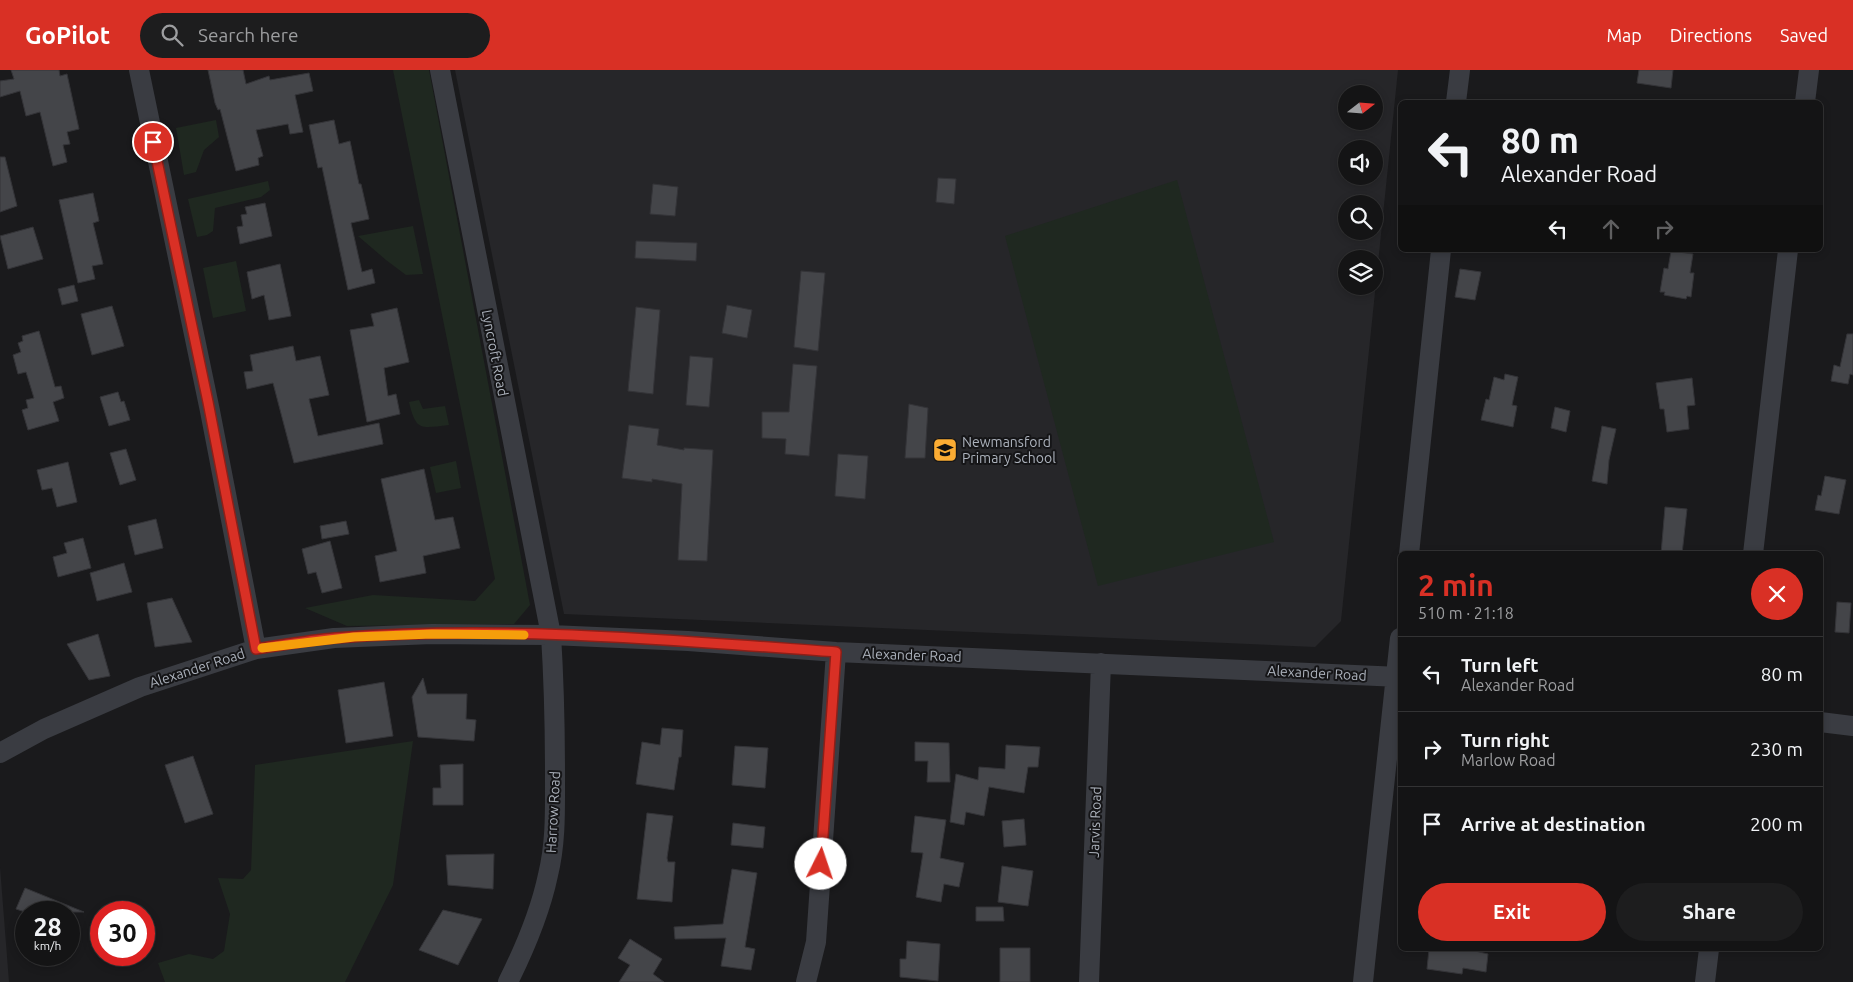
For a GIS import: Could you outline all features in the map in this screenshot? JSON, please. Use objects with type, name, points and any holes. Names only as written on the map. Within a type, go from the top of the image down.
[{"type":"street","points":[[139,70],[212,419],[256,649]]},
{"type":"street","name":"Lyncroft Road","points":[[440,70],[552,635]]},
{"type":"street","points":[[1456,100],[1460,70]]},
{"type":"street","points":[[1805,100],[1809,70]]},
{"type":"street","points":[[1409,551],[1441,252]]},
{"type":"street","points":[[1753,551],[1788,252]]},
{"type":"street","name":"Alexander Road","points":[[0,752],[44,729],[140,687],[256,649],[354,637],[432,634],[552,635],[688,641],[836,652],[1398,677]]},
{"type":"street","name":"Harrow Road","points":[[508,982],[524,950],[538,909],[548,875],[555,834],[556,705],[552,635]]},
{"type":"street","points":[[806,982],[816,942],[836,652]]},
{"type":"street","name":"Jarvis Road","points":[[1089,982],[1101,663]]},
{"type":"street","points":[[1363,982],[1398,677]]},
{"type":"street","points":[[1823,722],[1853,726]]},
{"type":"street","points":[[1705,982],[1709,951]]},
{"type":"shaded area","points":[[393,70],[429,70],[530,605],[514,624],[347,626],[305,608],[373,595],[475,601],[495,579]]},
{"type":"shaded area","name":"Newmansford Primary School","points":[[455,70],[1398,70],[1383,215],[1383,195],[1338,195],[1338,240],[1380,240],[1379,250],[1338,250],[1338,295],[1375,295],[1341,621],[1315,647],[564,614]]},
{"type":"shaded area","points":[[216,120],[219,137],[204,150],[196,172],[184,175],[176,128]]},
{"type":"shaded area","points":[[1177,180],[1274,542],[1098,586],[1005,236]]},
{"type":"shaded area","points":[[268,181],[270,190],[261,197],[215,208],[213,231],[207,235],[197,237],[188,199]]},
{"type":"shaded area","points":[[413,226],[423,274],[406,275],[358,236]]},
{"type":"shaded area","points":[[236,261],[246,311],[213,318],[203,268]]},
{"type":"shaded area","points":[[419,400],[423,409],[445,406],[449,425],[426,427],[417,423],[409,402]]},
{"type":"shaded area","points":[[456,461],[461,488],[436,493],[430,467]]},
{"type":"shaded area","points":[[413,741],[393,885],[345,982],[165,982],[158,963],[189,954],[213,959],[224,951],[230,914],[218,878],[243,879],[251,870],[255,765]]},
{"type":"shaded area","points":[[0,867],[9,982],[0,982]]},
{"type":"building","points":[[11,70],[59,70],[60,76],[67,74],[79,129],[67,132],[70,144],[63,145],[67,162],[53,166],[40,112],[26,116],[20,91],[0,97],[0,81],[14,79]]},
{"type":"building","points":[[208,70],[243,70],[246,84],[269,76],[270,80],[309,73],[313,91],[295,95],[303,132],[290,134],[288,124],[256,130],[263,156],[258,158],[259,165],[236,171],[220,109],[218,110],[215,103]]},
{"type":"building","points":[[1639,70],[1673,70],[1671,88],[1637,83]]},
{"type":"building","points":[[334,120],[339,144],[350,141],[359,184],[361,184],[369,219],[351,223],[362,272],[372,269],[375,283],[348,290],[322,167],[318,168],[309,125]]},
{"type":"building","points":[[0,157],[5,157],[17,206],[0,212]]},
{"type":"building","points":[[938,178],[956,179],[954,204],[936,202]]},
{"type":"building","points":[[653,184],[678,187],[675,216],[650,214]]},
{"type":"building","points":[[93,193],[99,221],[93,223],[103,264],[92,266],[95,279],[78,283],[59,200]]},
{"type":"building","points":[[265,203],[272,236],[240,244],[237,227],[243,226],[241,215],[247,214],[245,207]]},
{"type":"building","points":[[33,227],[43,259],[8,269],[0,236]]},
{"type":"building","points":[[636,241],[697,243],[696,261],[635,258]]},
{"type":"building","points":[[1671,252],[1693,254],[1690,273],[1694,273],[1691,297],[1687,296],[1686,299],[1664,295],[1665,292],[1660,292],[1664,268],[1668,269]]},
{"type":"building","points":[[280,264],[291,316],[269,320],[264,295],[252,299],[247,272]]},
{"type":"building","points":[[1460,269],[1481,272],[1475,300],[1455,297]]},
{"type":"building","points":[[801,271],[825,273],[818,351],[794,347]]},
{"type":"building","points":[[74,285],[78,301],[62,305],[58,289]]},
{"type":"building","points":[[727,305],[752,310],[747,338],[722,333]]},
{"type":"building","points":[[112,306],[124,346],[92,355],[81,314]]},
{"type":"building","points":[[636,307],[660,310],[653,394],[628,391]]},
{"type":"building","points":[[397,308],[409,362],[384,368],[388,396],[396,394],[400,414],[367,422],[350,330],[374,326],[371,314]]},
{"type":"building","points":[[39,331],[55,387],[61,386],[64,398],[53,402],[59,421],[28,430],[22,410],[28,408],[26,400],[34,398],[26,372],[18,374],[13,355],[21,352],[18,343],[23,341],[22,336]]},
{"type":"building","points":[[1847,334],[1853,334],[1853,375],[1850,374],[1848,384],[1831,381],[1834,365],[1840,367]]},
{"type":"building","points":[[293,346],[296,361],[320,356],[329,395],[309,399],[318,436],[379,423],[383,444],[294,463],[273,383],[247,389],[244,372],[253,371],[250,355]]},
{"type":"building","points":[[690,356],[713,358],[709,407],[686,405]]},
{"type":"building","points":[[793,364],[817,366],[809,456],[785,454],[786,439],[762,438],[762,412],[789,412]]},
{"type":"building","points":[[1505,374],[1518,377],[1512,405],[1517,406],[1513,427],[1481,420],[1486,399],[1489,400],[1494,377],[1504,380]]},
{"type":"building","points":[[1692,378],[1695,405],[1687,406],[1689,429],[1667,432],[1664,409],[1660,409],[1656,383]]},
{"type":"building","points":[[118,392],[121,402],[124,401],[130,420],[109,426],[100,397]]},
{"type":"building","points":[[909,404],[928,408],[925,458],[905,458]]},
{"type":"building","points":[[1555,407],[1570,411],[1566,432],[1551,428]]},
{"type":"building","points":[[629,425],[659,429],[657,445],[684,450],[684,448],[713,450],[707,561],[678,560],[682,484],[652,479],[652,482],[622,478]]},
{"type":"building","points":[[1602,426],[1616,429],[1609,460],[1607,484],[1592,481]]},
{"type":"building","points":[[126,449],[136,480],[120,485],[110,453]]},
{"type":"building","points":[[838,454],[868,456],[865,499],[835,496]]},
{"type":"building","points":[[68,462],[77,502],[57,507],[52,488],[42,490],[37,470]]},
{"type":"building","points":[[424,469],[435,520],[453,517],[460,548],[423,556],[426,573],[380,582],[375,556],[397,551],[381,479]]},
{"type":"building","points":[[1825,476],[1846,480],[1839,514],[1815,510],[1818,495],[1821,496]]},
{"type":"building","points":[[1665,507],[1687,509],[1682,551],[1661,551]]},
{"type":"building","points":[[156,519],[163,548],[135,555],[128,526]]},
{"type":"building","points":[[346,521],[349,534],[322,539],[320,526]]},
{"type":"building","points":[[83,538],[91,568],[58,577],[53,557],[67,553],[64,543]]},
{"type":"building","points":[[330,541],[342,588],[322,593],[316,572],[308,574],[302,549]]},
{"type":"building","points":[[124,563],[132,592],[97,601],[90,573]]},
{"type":"building","points":[[172,598],[192,642],[155,647],[147,603]]},
{"type":"building","points":[[1837,602],[1851,603],[1849,633],[1835,632]]},
{"type":"building","points":[[98,634],[110,676],[89,680],[67,644]]},
{"type":"building","points":[[423,678],[427,694],[467,694],[466,719],[476,720],[474,741],[418,737],[412,697]]},
{"type":"building","points":[[384,682],[393,736],[346,743],[338,690]]},
{"type":"building","points":[[662,728],[683,730],[681,757],[679,757],[674,790],[636,784],[642,742],[660,745]]},
{"type":"building","points":[[915,742],[949,743],[950,782],[927,782],[928,761],[915,761]]},
{"type":"building","points":[[1006,745],[1040,747],[1038,767],[1028,767],[1024,793],[989,787],[984,816],[966,812],[964,825],[950,822],[956,774],[978,780],[979,767],[1005,769]]},
{"type":"building","points":[[735,746],[768,748],[765,788],[732,785]]},
{"type":"building","points":[[193,756],[213,814],[185,823],[165,765]]},
{"type":"building","points":[[463,764],[463,805],[433,805],[433,788],[441,788],[440,765]]},
{"type":"building","points":[[647,813],[673,816],[667,858],[668,862],[675,862],[672,902],[637,899]]},
{"type":"building","points":[[915,816],[946,820],[940,858],[964,863],[959,887],[944,884],[941,902],[916,897],[923,853],[911,852]]},
{"type":"building","points":[[1024,819],[1026,845],[1004,847],[1002,821]]},
{"type":"building","points":[[733,823],[765,827],[763,848],[731,845]]},
{"type":"building","points":[[494,854],[493,889],[448,885],[446,855]]},
{"type":"building","points":[[1002,866],[1033,871],[1028,906],[998,902]]},
{"type":"building","points":[[732,869],[757,873],[745,947],[755,949],[751,970],[721,966],[726,938],[675,939],[674,927],[723,924]]},
{"type":"building","points":[[25,888],[57,901],[19,901]]},
{"type":"building","points":[[976,907],[1003,907],[1004,921],[976,921]]},
{"type":"building","points":[[443,910],[482,919],[458,965],[419,950]]},
{"type":"building","points":[[630,939],[662,959],[653,974],[664,982],[619,982],[630,965],[618,958]]},
{"type":"building","points":[[907,941],[940,944],[938,981],[900,977],[900,959],[906,959]]},
{"type":"building","points":[[1000,948],[1030,948],[1030,982],[1000,982]]},
{"type":"building","points":[[1429,951],[1475,951],[1488,954],[1486,972],[1463,968],[1462,974],[1427,969]]},
{"type":"slow traffic","points":[[262,648],[354,637],[432,634],[524,635]]},
{"type":"place","name":"Newmansford Primary School","points":[[945,450]]},
{"type":"route","points":[[153,142],[208,402],[256,649],[334,638],[432,634],[552,635],[688,641],[836,652],[821,864]]}]
